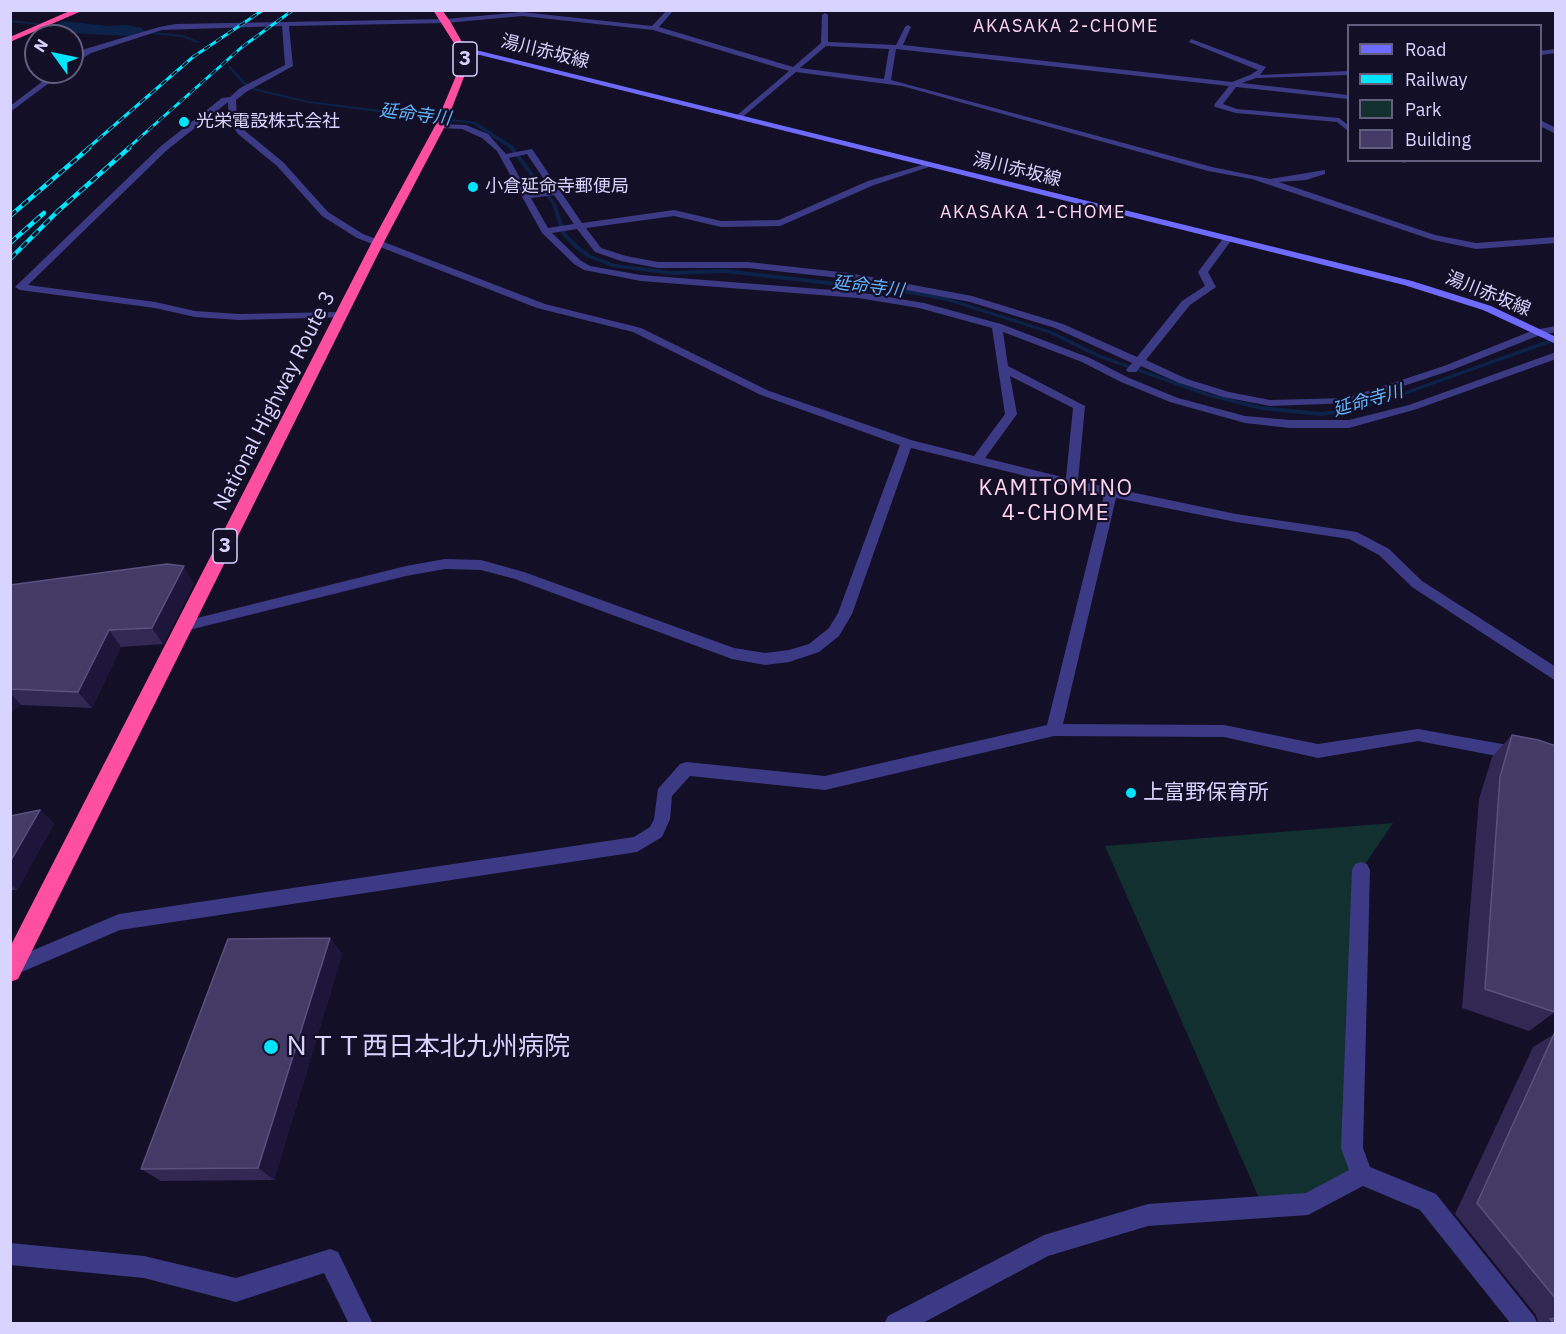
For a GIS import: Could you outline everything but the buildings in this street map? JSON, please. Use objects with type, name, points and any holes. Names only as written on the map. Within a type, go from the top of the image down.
[{"type":"highway","points":[[11,34],[62,10]]},
{"type":"highway","points":[[11,34],[26,33],[80,10]]},
{"type":"highway","name":"3","points":[[437,10],[463,51]]},
{"type":"highway","name":"National Highway Route 3","points":[[11,970],[378,242],[443,120],[465,64],[463,51]]},
{"type":"main road","name":"湯川赤坂線","points":[[463,51],[480,53],[1448,294],[1487,308],[1556,341]]},
{"type":"street","points":[[654,27],[671,10]]},
{"type":"street","points":[[1020,10],[1069,10]]},
{"type":"street","points":[[84,54],[161,28],[446,21],[508,18],[524,12],[654,27],[795,70],[903,84],[1211,169],[1265,181],[1433,237],[1476,246],[1556,240]]},
{"type":"street","points":[[824,44],[825,15]]},
{"type":"street","points":[[595,21],[603,16]]},
{"type":"street","points":[[285,24],[289,66],[243,90],[232,99],[225,100],[164,148],[107,206],[20,287],[154,305],[195,314],[239,317],[341,315]]},
{"type":"street","points":[[887,82],[896,47],[908,27]]},
{"type":"street","points":[[1191,41],[1263,69],[1253,77]]},
{"type":"street","points":[[740,118],[824,44],[896,47],[1347,97]]},
{"type":"street","points":[[1347,73],[1253,77],[1235,83],[1218,105],[1236,111],[1339,120],[1347,128]]},
{"type":"street","points":[[10,110],[44,84]]},
{"type":"street","points":[[232,99],[233,121],[241,132],[280,164],[325,214],[360,236],[541,306],[637,330],[765,393],[907,443],[1111,493],[1236,518],[1352,534],[1384,552],[1417,584],[1556,675]]},
{"type":"street","points":[[443,120],[485,136],[500,150],[545,231],[577,262],[587,268],[641,278],[858,295],[920,305],[997,326],[1086,360],[1125,380],[1174,400],[1245,419],[1290,424],[1349,424],[1413,407],[1556,356]]},
{"type":"street","points":[[1542,124],[1556,134]]},
{"type":"street","points":[[504,157],[529,151],[598,250],[624,259],[658,265],[748,266],[820,273],[891,283],[972,299],[1059,326],[1183,381],[1227,395],[1270,404],[1348,401],[1448,368],[1538,332],[1556,328]]},
{"type":"street","points":[[545,231],[674,213],[722,224],[780,223],[871,183],[926,165]]},
{"type":"street","points":[[1265,181],[1303,178],[1322,172]]},
{"type":"street","points":[[524,196],[556,192]]},
{"type":"street","points":[[1125,380],[1186,303],[1210,287],[1203,272],[1228,238]]},
{"type":"street","points":[[809,291],[820,273]]},
{"type":"street","points":[[977,460],[1011,414],[997,326]]},
{"type":"street","points":[[1003,368],[1079,406],[1072,483]]},
{"type":"street","points":[[185,626],[406,571],[445,564],[481,565],[519,575],[732,653],[765,658],[789,656],[814,648],[834,632],[845,614],[907,443]]},
{"type":"street","points":[[1054,730],[1111,493]]},
{"type":"street","points":[[11,970],[119,922],[637,844],[656,832],[662,819],[664,794],[686,769],[825,783],[1054,730],[1224,730],[1318,751],[1418,735],[1519,754],[1556,768]]},
{"type":"street","points":[[1361,870],[1353,1148],[1362,1175],[1428,1202],[1526,1323]]},
{"type":"street","points":[[896,1323],[1044,1246],[1148,1215],[1308,1204],[1362,1175]]},
{"type":"street","points":[[10,1254],[144,1267],[236,1290],[330,1260],[361,1323]]},
{"type":"green space","points":[[1393,823],[1361,870],[1362,1175],[1263,1207],[1105,846]]},
{"type":"water","points":[[64,21],[108,26],[127,25],[142,28],[144,31],[130,36],[84,34],[84,24],[57,24]]},
{"type":"waterway","name":"延命寺川","points":[[10,21],[37,24]]},
{"type":"waterway","name":"延命寺川","points":[[142,32],[183,36],[198,42]]},
{"type":"waterway","name":"延命寺川","points":[[229,66],[244,83],[253,89],[308,102],[474,123],[511,147],[554,204],[564,234],[589,256],[614,266],[672,273],[724,271],[909,292],[948,300],[1050,332],[1099,356],[1208,395],[1261,408],[1321,414],[1350,410],[1405,393],[1556,339]]},
{"type":"railway","points":[[87,149],[193,57],[263,10]]},
{"type":"railway","points":[[127,149],[242,47],[293,10]]},
{"type":"railway","points":[[10,216],[89,148]]},
{"type":"railway","points":[[10,259],[58,211],[129,148]]},
{"type":"railway","points":[[10,243],[44,213]]},
{"type":"place","name":"光栄電設株式会社","points":[[184,122]]},
{"type":"place","name":"小倉延命寺郵便局","points":[[473,187]]},
{"type":"place","name":"上富野保育所","points":[[1131,793]]},
{"type":"place","name":"ＮＴＴ西日本北九州病院","points":[[271,1047]]},
{"type":"district","name":"AKASAKA 2-CHOME","points":[[1066,27]]},
{"type":"district","name":"AKASAKA 1-CHOME","points":[[1033,213]]},
{"type":"district","name":"KAMITOMINO 4-CHOME","points":[[1056,502]]}]
